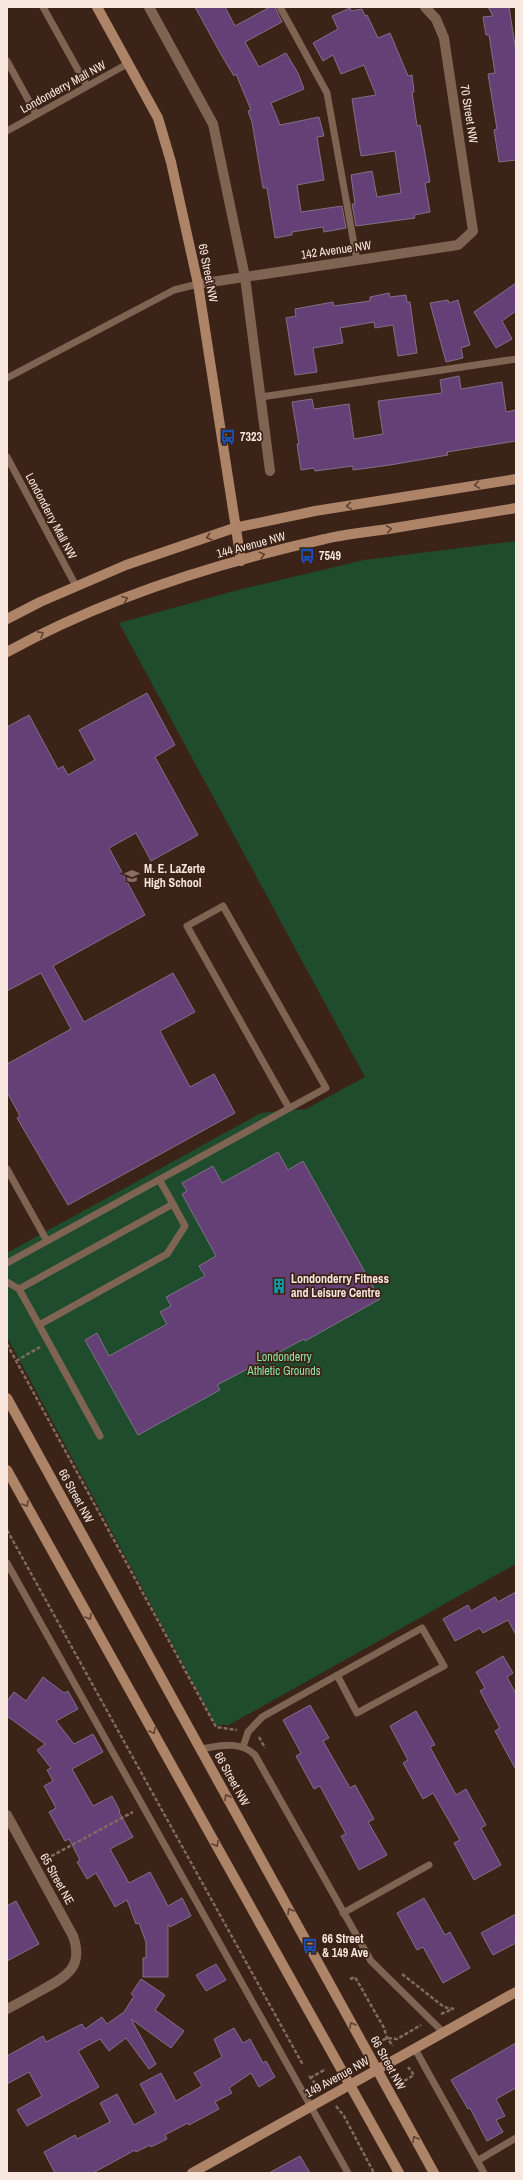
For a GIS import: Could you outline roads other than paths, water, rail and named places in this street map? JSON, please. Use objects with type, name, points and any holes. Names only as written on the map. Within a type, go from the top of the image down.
[{"type":"street","name":"69 Street NW","points":[[97,7],[158,118],[171,162],[198,284],[234,528],[241,561]]},
{"type":"street","points":[[149,7],[213,124],[245,277],[262,397],[270,471]]},
{"type":"street","name":"70 Street NW","points":[[425,7],[436,19],[444,38],[473,231]]},
{"type":"street","name":"142 Avenue NW","points":[[198,284],[458,245],[473,231]]},
{"type":"street","name":"144 Avenue NW","points":[[7,619],[76,586],[126,565],[234,528],[315,511],[516,479]]},
{"type":"street","name":"144 Avenue NW","points":[[7,652],[52,628],[88,612],[194,575],[241,561],[326,539],[516,508]]},
{"type":"street","name":"66 Street NW","points":[[7,1398],[434,2173]]},
{"type":"street","points":[[7,1470],[399,2173]]},
{"type":"street","name":"65 Street NE","points":[[7,1815],[73,1936],[77,1957],[69,1973],[64,1978],[7,2009]]},
{"type":"street","name":"149 Avenue NW","points":[[192,2173],[205,2170],[311,2106],[516,1992]]},
{"type":"lane","points":[[43,7],[87,86]]},
{"type":"lane","points":[[280,7],[327,93],[357,260]]},
{"type":"lane","points":[[7,61],[36,114]]},
{"type":"lane","name":"Londonderry Mall NW","points":[[7,131],[129,63]]},
{"type":"lane","points":[[7,378],[174,290],[198,284]]},
{"type":"lane","points":[[262,397],[516,359]]},
{"type":"lane","name":"Londonderry Mall NW","points":[[7,457],[76,586]]},
{"type":"lane","points":[[7,1263],[160,1181],[326,1088],[223,906],[187,926],[289,1108]]},
{"type":"lane","points":[[7,1169],[47,1242]]},
{"type":"lane","points":[[39,1325],[167,1254],[185,1226],[160,1181]]},
{"type":"lane","points":[[19,1289],[173,1204]]},
{"type":"lane","points":[[7,1282],[19,1289],[100,1436]]},
{"type":"lane","points":[[7,1563],[348,2173]]},
{"type":"lane","points":[[243,1747],[248,1732],[262,1716],[422,1628],[444,1666],[357,1713],[337,1675]]},
{"type":"lane","points":[[200,1749],[233,1745],[243,1747],[249,1750],[261,1763],[364,1951],[377,1968],[444,2033]]},
{"type":"lane","points":[[343,1913],[429,1865]]},
{"type":"lane","points":[[415,2048],[484,2173]]},
{"type":"lane","points":[[477,2161],[516,2138]]},
{"type":"place","name":"7323","points":[[228,437]]},
{"type":"place","name":"7549","points":[[307,556]]},
{"type":"place","name":"M. E. LaZerte High School","points":[[132,876]]},
{"type":"place","name":"Londonderry Fitness and Leisure Centre","points":[[279,1286]]},
{"type":"place","name":"66 Street & 149 Ave","points":[[310,1946]]},
{"type":"park label","name":"Londonderry Athletic Grounds","points":[[284,1364]]}]
